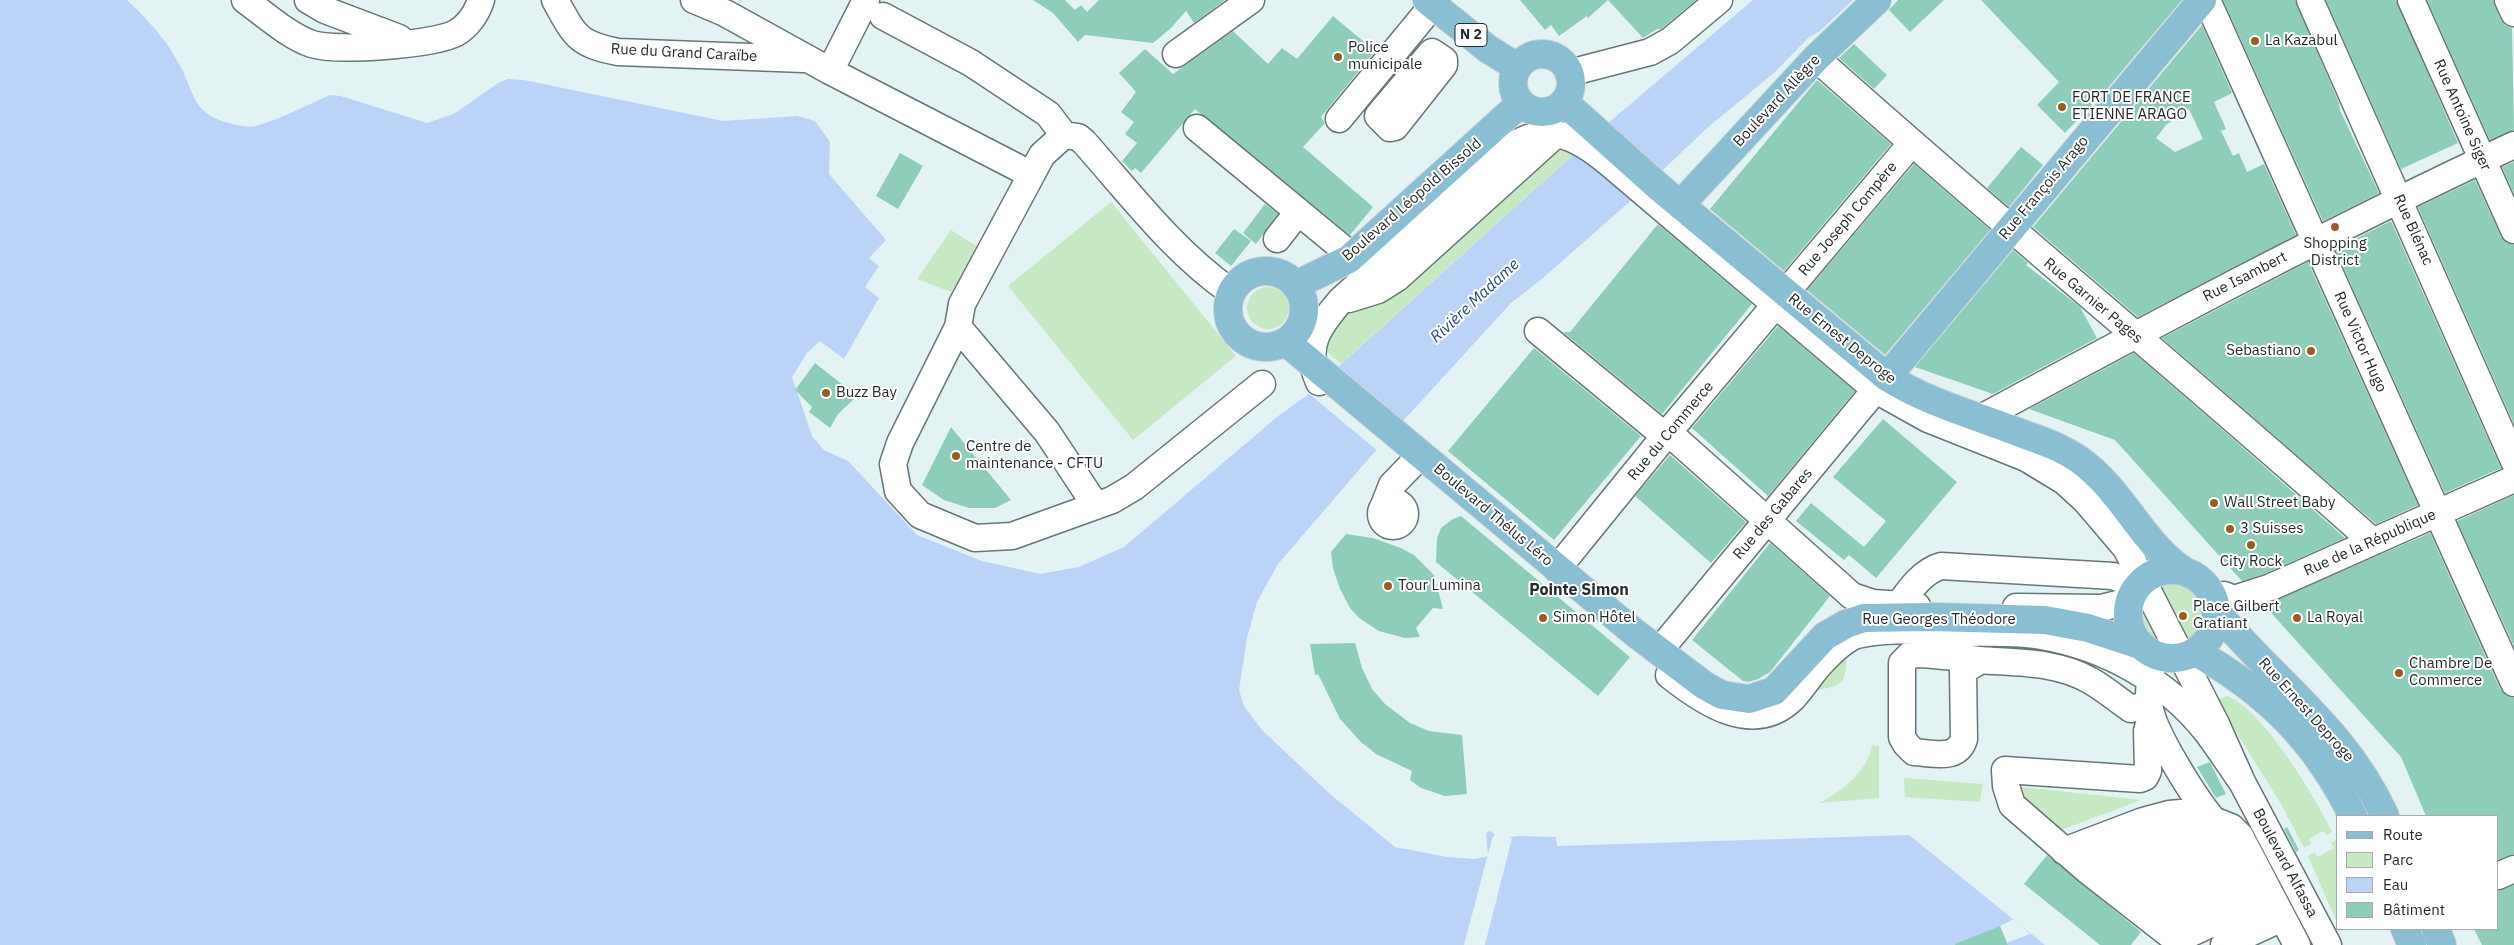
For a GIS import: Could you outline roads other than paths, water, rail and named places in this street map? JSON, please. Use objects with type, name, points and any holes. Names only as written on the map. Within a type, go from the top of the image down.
[{"type":"main road","name":"Boulevard Allègre","points":[[1680,205],[1816,58],[1877,0]]},
{"type":"main road","name":"Rue François Arago","points":[[1882,383],[2202,0]]},
{"type":"main road","name":"N 2","points":[[1430,2],[1488,49],[1516,67]]},
{"type":"main road","points":[[1540,53],[1558,58],[1569,73],[1570,88],[1564,102],[1548,112],[1538,112],[1521,103],[1516,97],[1512,82],[1516,67],[1531,55],[1540,53]]},
{"type":"main road","name":"Rue Ernest Deproge","points":[[1564,102],[1575,133],[1655,193],[1680,205],[1780,299],[1882,383],[2058,448],[2081,461],[2108,485],[2161,554],[2198,579],[2207,588],[2213,599],[2220,603],[2233,632],[2296,693],[2340,742],[2374,792],[2385,815]]},
{"type":"main road","name":"Boulevard Léopold Bissold","points":[[1296,285],[1321,274],[1352,256],[1521,103]]},
{"type":"main road","points":[[1260,271],[1273,271],[1286,276],[1296,285],[1302,297],[1304,310],[1302,323],[1296,334],[1286,342],[1262,348],[1240,338],[1232,328],[1228,316],[1231,292],[1238,282],[1248,275],[1260,271]]},
{"type":"main road","name":"Boulevard Thélus Léro","points":[[1286,342],[1393,439],[1413,462],[1557,569],[1659,665]]},
{"type":"main road","points":[[2147,650],[2129,624],[2136,590],[2163,571],[2187,573]]},
{"type":"main road","points":[[2189,655],[2211,634],[2220,603]]},
{"type":"main road","name":"Rue Georges Théodore","points":[[1659,665],[1690,675],[1722,695],[1748,699],[1774,691],[1825,636],[1840,626],[1864,618],[1931,617],[2044,620],[2088,628],[2167,658],[2189,655]]},
{"type":"main road","name":"Rue Ernest Deproge","points":[[2189,655],[2249,685],[2291,724],[2329,774],[2352,815]]},
{"type":"main road","points":[[2405,930],[2412,945]]},
{"type":"main road","points":[[2436,930],[2442,945]]},
{"type":"street","points":[[245,0],[274,21],[312,44],[348,46],[417,43],[446,37],[458,32],[476,13],[481,0]]},
{"type":"street","points":[[308,0],[325,10],[381,33],[417,43]]},
{"type":"street","name":"Rue du Grand Caraïbe","points":[[555,0],[577,35],[585,43],[594,47],[618,52],[807,59]]},
{"type":"street","name":"Rue du Grand Caraïbe","points":[[694,0],[725,13],[807,59],[1030,174]]},
{"type":"street","points":[[1176,54],[1251,0]]},
{"type":"street","name":"Rue Victor Hugo","points":[[2207,0],[2514,683]]},
{"type":"street","name":"Rue Blénac","points":[[2310,0],[2514,461]]},
{"type":"street","name":"Rue Antoine Siger","points":[[2410,0],[2514,230]]},
{"type":"street","points":[[2508,0],[2514,13]]},
{"type":"street","points":[[1339,119],[1391,56],[1430,2]]},
{"type":"street","points":[[1569,73],[1650,52],[1670,41],[1714,2]]},
{"type":"street","points":[[830,71],[874,8],[972,63],[1048,114],[1064,135],[1078,137],[1164,236],[1201,271],[1231,292]]},
{"type":"street","points":[[1391,56],[1412,74]]},
{"type":"street","name":"Rue Garnier Pages","points":[[1816,58],[2010,230],[2232,418],[2372,541]]},
{"type":"street","points":[[1197,128],[1352,256]]},
{"type":"street","points":[[1317,371],[1313,350],[1317,333],[1321,324],[1341,300],[1364,295],[1392,282],[1541,146],[1575,133]]},
{"type":"street","points":[[1064,135],[1042,155],[1030,174],[962,304],[958,327],[900,443],[893,464],[898,491],[920,515],[975,538],[1012,536],[1112,500],[1134,488],[1262,384]]},
{"type":"street","name":"Rue Joseph Compère","points":[[1780,299],[1912,144]]},
{"type":"street","name":"Rue Isambert","points":[[1981,418],[2133,334],[2315,241],[2514,145]]},
{"type":"street","points":[[1655,193],[1780,299]]},
{"type":"street","points":[[1277,239],[1298,212]]},
{"type":"street","name":"Rue du Commerce","points":[[1557,569],[1780,299]]},
{"type":"street","points":[[958,327],[1047,432],[1096,506]]},
{"type":"street","points":[[1538,331],[1667,435],[1852,596],[1873,603],[1899,606],[2102,608],[2136,590]]},
{"type":"street","points":[[1882,383],[1928,419],[2026,458],[2064,481],[2111,528],[2126,548],[2136,590],[2189,655],[2242,782]]},
{"type":"street","name":"Rue des Gabares","points":[[1659,665],[1768,522],[1882,383]]},
{"type":"street","points":[[1392,507],[1413,462],[1701,700],[1722,711],[1742,714],[1769,713],[1792,698],[1833,650],[1855,636],[1890,630],[2039,636],[2092,649],[2120,661],[2151,700],[2197,799],[2213,820]]},
{"type":"street","name":"Rue de la République","points":[[2220,603],[2253,594],[2514,479]]},
{"type":"street","name":"Rue Georges Théodore","points":[[1899,606],[1924,576],[1933,568],[1941,566],[2113,576],[2127,582],[2136,590]]},
{"type":"street","points":[[2147,650],[2151,700],[2147,731],[2148,771],[2145,777],[2140,779],[2005,770],[2006,786],[2012,805],[2087,870],[2180,942],[2281,920]]},
{"type":"street","points":[[1981,660],[2022,661],[2055,668],[2090,680],[2131,710],[2151,700]]},
{"type":"street","points":[[2151,700],[2196,720],[2242,782]]},
{"type":"street","name":"Boulevard Alfassa","points":[[2242,782],[2328,945]]},
{"type":"street","points":[[2064,851],[2162,815],[2181,813],[2213,820],[2231,827],[2244,845],[2281,920]]},
{"type":"street","points":[[2087,870],[2213,820]]},
{"type":"street","points":[[2110,888],[2244,845]]},
{"type":"street","points":[[2132,905],[2244,845]]},
{"type":"street","points":[[2499,876],[2514,869]]},
{"type":"street","points":[[2154,922],[2281,920]]},
{"type":"street","points":[[2224,945],[2281,920]]},
{"type":"water","name":"Rivière Madame","points":[[0,0],[127,0],[167,45],[178,62],[200,107],[216,119],[240,126],[255,126],[268,122],[330,95],[341,96],[427,123],[454,114],[498,83],[508,79],[524,80],[723,121],[797,116],[815,121],[830,142],[829,174],[886,240],[869,258],[879,266],[865,287],[879,298],[844,359],[820,341],[807,353],[792,377],[812,436],[824,450],[848,461],[917,535],[982,561],[1040,574],[1079,567],[1124,547],[1277,417],[1306,396],[1607,124],[1753,0],[1853,0],[1820,31],[1808,38],[1775,72],[1707,128],[1627,204],[1543,278],[1511,303],[1371,456],[1278,564],[1257,602],[1247,638],[1239,690],[1244,706],[1262,730],[1330,794],[1395,847],[1447,857],[1475,859],[1488,856],[1486,833],[1490,831],[1500,838],[1519,836],[1556,837],[1557,846],[1909,835],[2045,945],[0,945]]},
{"type":"place","name":"La Kazabul","points":[[2255,41]]},
{"type":"place","name":"Police municipale","points":[[1338,57]]},
{"type":"place","name":"FORT DE FRANCE ETIENNE ARAGO","points":[[2062,107]]},
{"type":"place","name":"Shopping District","points":[[2335,227]]},
{"type":"place","name":"Sebastiano","points":[[2311,351]]},
{"type":"place","name":"Buzz Bay","points":[[826,393]]},
{"type":"place","name":"Centre de maintenance - CFTU","points":[[956,456]]},
{"type":"place","name":"Wall Street Baby","points":[[2214,503]]},
{"type":"place","name":"3 Suisses","points":[[2230,529]]},
{"type":"place","name":"City Rock","points":[[2251,545]]},
{"type":"place","name":"Tour Lumina","points":[[1388,586]]},
{"type":"place","name":"Place Gilbert Gratiant","points":[[2183,616]]},
{"type":"place","name":"Simon Hôtel","points":[[1543,618]]},
{"type":"place","name":"La Royal","points":[[2297,618]]},
{"type":"place","name":"Chambre De Commerce","points":[[2399,673]]},
{"type":"district","name":"Pointe Simon","points":[[1579,590]]}]
